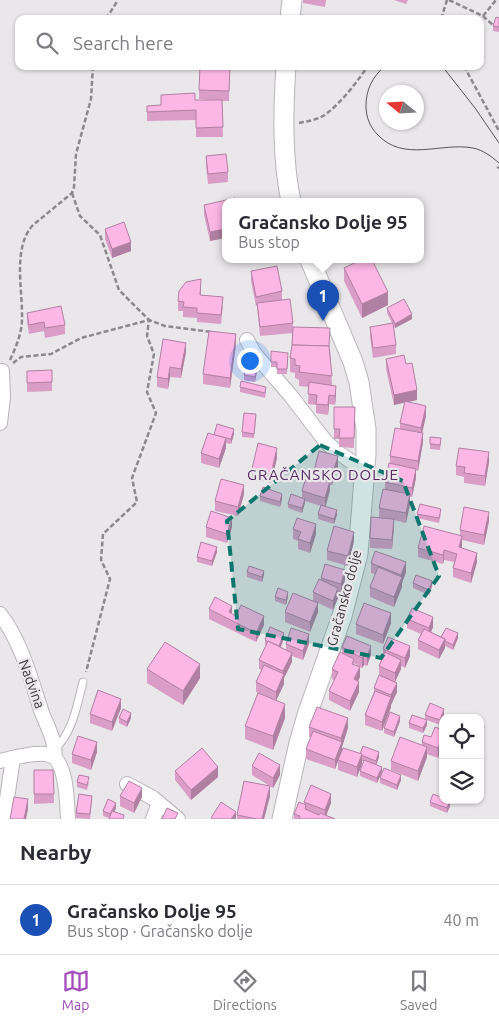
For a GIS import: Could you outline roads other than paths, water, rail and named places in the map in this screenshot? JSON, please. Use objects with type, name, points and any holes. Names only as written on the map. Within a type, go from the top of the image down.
[{"type":"street","points":[[290,15],[292,0]]},
{"type":"street","points":[[286,70],[283,124],[284,153],[290,198]]},
{"type":"street","name":"Gračansko dolje","points":[[282,819],[306,720],[342,616],[358,554],[365,471],[366,429],[360,382],[311,263]]},
{"type":"street","points":[[247,340],[254,353],[291,396],[326,442],[365,471]]},
{"type":"street","points":[[0,423],[3,404],[2,372]]},
{"type":"street","name":"Nadvina","points":[[0,614],[23,657],[54,753],[61,767],[68,819]]},
{"type":"street","points":[[4,819],[7,759],[54,753]]},
{"type":"street","points":[[127,784],[159,803],[178,819]]},
{"type":"street","points":[[153,819],[159,803]]},
{"type":"lane","points":[[54,753],[74,716],[83,682]]},
{"type":"tram line","points":[[380,70],[373,79],[369,89],[366,110],[372,128],[387,143],[398,148],[410,150],[448,147],[473,148],[487,154],[499,163]]},
{"type":"tram line","points":[[445,70],[499,143]]},
{"type":"place","name":"Gračansko Dolje 95","points":[[323,321]]},
{"type":"district","name":"GRAČANSKO DOLJE","points":[[323,475]]}]
